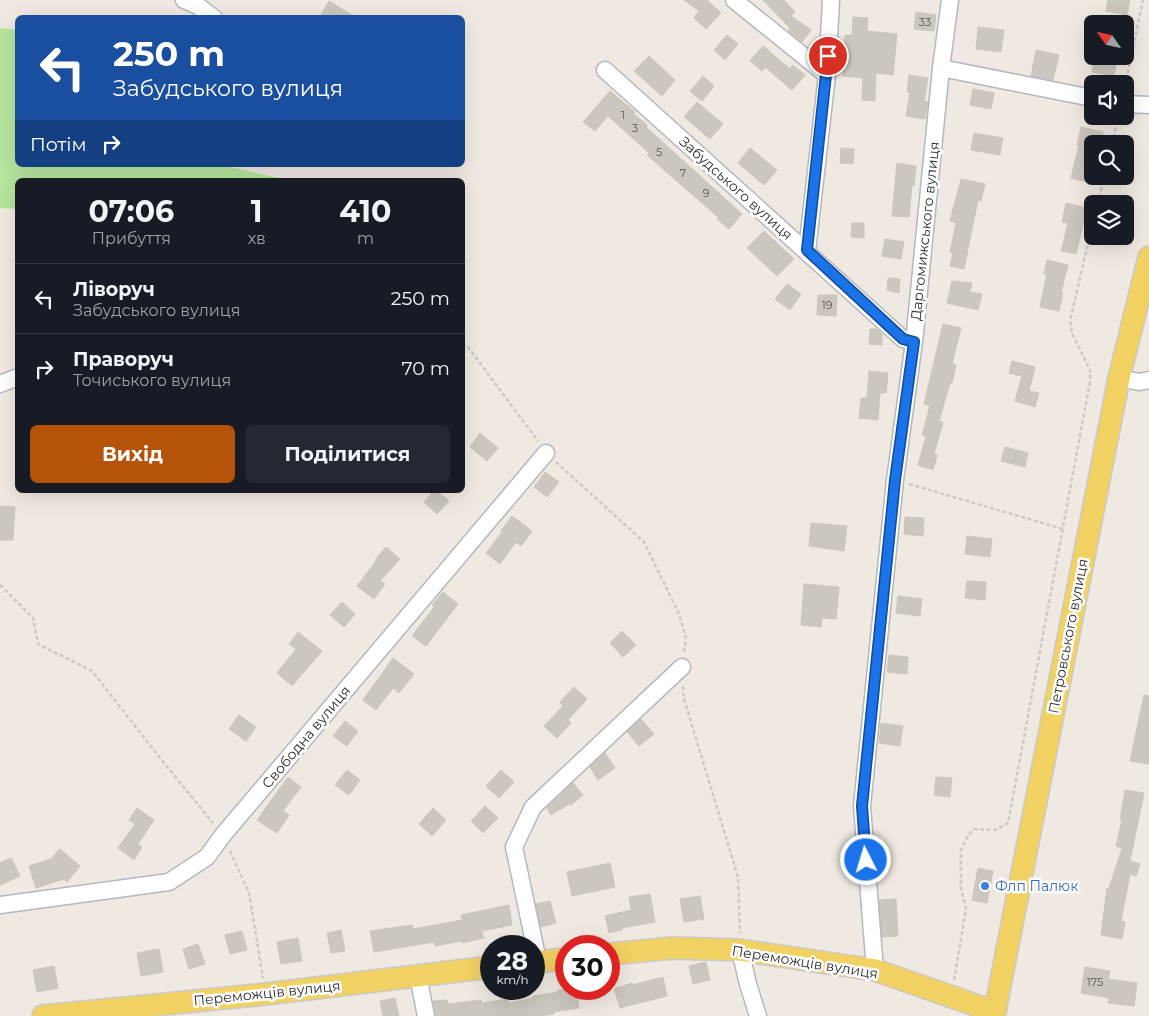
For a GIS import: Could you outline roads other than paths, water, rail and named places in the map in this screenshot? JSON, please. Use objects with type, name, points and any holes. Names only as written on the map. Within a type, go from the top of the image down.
[{"type":"main road","name":"Петровського вулиця","points":[[995,1012],[1119,378],[1149,257]]},
{"type":"main road","name":"Переможців вулиця","points":[[620,953],[673,948],[740,950],[875,970],[995,1012]]},
{"type":"main road","name":"Переможців вулиця","points":[[43,1016],[266,994],[480,968]]},
{"type":"street","points":[[184,0],[198,6],[210,15]]},
{"type":"street","points":[[734,0],[827,75]]},
{"type":"street","points":[[807,250],[827,75],[831,0]]},
{"type":"street","name":"Даргомижського вулиця","points":[[875,970],[862,806],[895,480],[914,342],[948,1]]},
{"type":"street","points":[[941,68],[1084,96]]},
{"type":"street","name":"Забудського вулиця","points":[[605,70],[807,250],[903,339],[914,342]]},
{"type":"street","points":[[1134,104],[1149,105]]},
{"type":"street","points":[[0,384],[15,378]]},
{"type":"street","points":[[1119,378],[1139,382],[1149,380]]},
{"type":"street","name":"Свободна вулиця","points":[[0,905],[170,882],[207,856],[546,453]]},
{"type":"street","points":[[531,935],[514,846],[533,808],[682,667]]},
{"type":"street","points":[[740,950],[758,1016]]},
{"type":"street","points":[[418,976],[426,1016]]},
{"type":"place","name":"Флп Палюк","points":[[985,886]]}]
